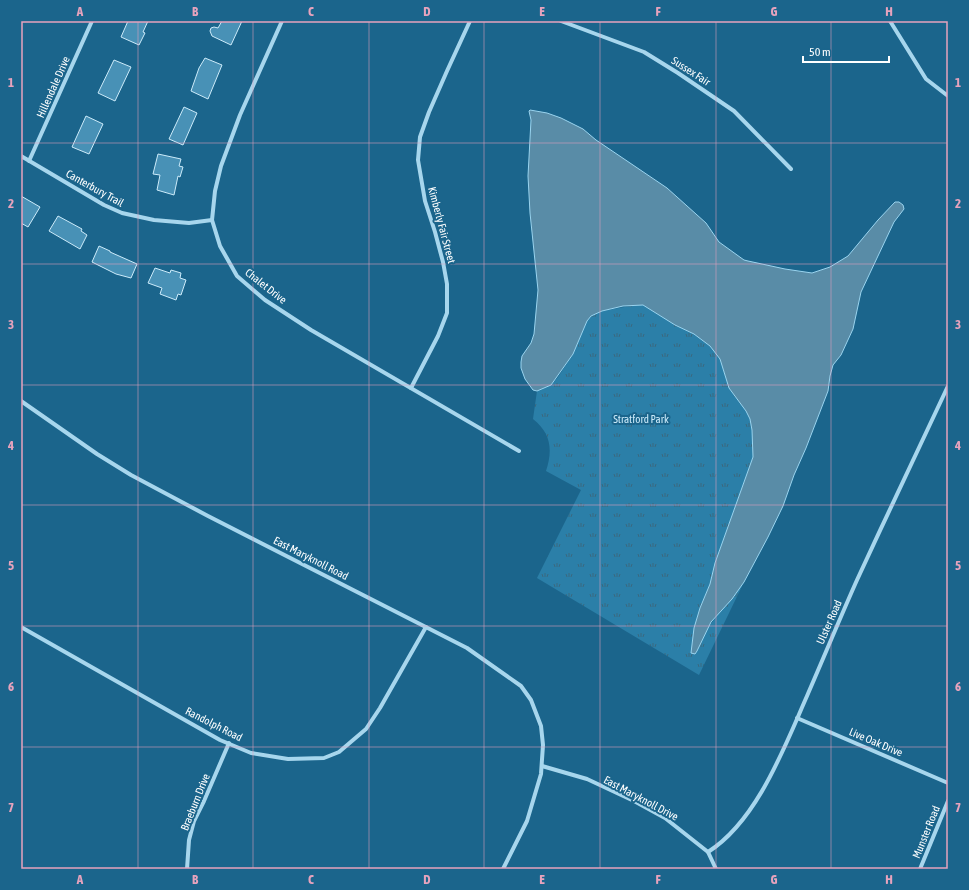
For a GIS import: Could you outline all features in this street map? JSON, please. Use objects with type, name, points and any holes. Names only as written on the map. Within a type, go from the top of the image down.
[{"type":"street","name":"Hillendale Drive","points":[[29,161],[92,21]]},
{"type":"street","name":"Chalet Drive","points":[[282,21],[246,101],[220,166],[215,191],[212,220],[220,246],[237,276],[260,295],[311,330],[519,450]]},
{"type":"street","name":"Kimberly Fair Street","points":[[411,388],[438,336],[447,313],[447,284],[443,262],[435,232],[424,201],[418,160],[420,137],[429,112],[470,21]]},
{"type":"street","name":"Sussex Fair","points":[[561,21],[644,52],[678,73],[734,111],[791,169]]},
{"type":"street","points":[[890,21],[926,79],[948,96]]},
{"type":"street","name":"Canterbury Trail","points":[[21,156],[122,214],[154,220],[189,223],[212,220]]},
{"type":"street","name":"Ulster Road","points":[[708,852],[720,844],[743,819],[757,799],[776,764],[857,580],[948,386]]},
{"type":"street","name":"East Maryknoll Road","points":[[21,400],[94,453],[131,475],[466,648],[521,686],[531,700],[541,726],[543,745],[542,774],[527,821],[503,869]]},
{"type":"street","name":"Randolph Road","points":[[21,627],[229,743],[251,753],[288,758],[324,758],[339,752],[366,729],[380,708],[426,627]]},
{"type":"street","name":"Live Oak Drive","points":[[797,718],[948,783]]},
{"type":"street","name":"Braeburn Drive","points":[[187,869],[189,840],[194,821],[229,743]]},
{"type":"street","name":"East Maryknoll Drive","points":[[542,766],[587,780],[634,801],[666,818],[708,852],[716,869]]},
{"type":"street","name":"Munster Road","points":[[920,869],[948,801]]},
{"type":"green space","name":"Stratford Park","points":[[643,305],[647,307],[701,338],[710,346],[720,359],[729,388],[750,419],[752,430],[753,457],[715,563],[710,584],[700,608],[694,628],[691,653],[697,651],[712,623],[744,582],[699,675],[537,578],[581,490],[546,471],[550,449],[549,442],[544,430],[533,419],[537,391],[551,385],[558,377],[573,354],[587,321],[591,316],[602,311]]},
{"type":"shaded area","points":[[530,110],[547,113],[561,118],[583,129],[596,140],[667,188],[706,223],[719,242],[744,260],[812,273],[830,267],[848,256],[895,202],[899,202],[903,205],[904,209],[894,222],[861,292],[853,329],[841,355],[833,365],[828,391],[783,506],[744,582],[732,599],[711,622],[695,654],[691,653],[694,628],[710,584],[715,563],[753,457],[750,419],[729,388],[720,359],[710,346],[694,334],[675,325],[643,305],[623,306],[602,311],[591,316],[587,321],[573,354],[551,385],[537,391],[533,390],[525,379],[521,368],[521,362],[522,356],[531,343],[534,334],[538,290],[530,213],[528,176],[531,120]]},
{"type":"building","points":[[128,21],[148,21],[143,32],[145,33],[139,45],[121,37]]},
{"type":"building","points":[[222,21],[242,21],[231,45],[212,36],[210,31],[211,28],[218,28]]},
{"type":"building","points":[[205,58],[222,65],[208,99],[191,91],[199,68]]},
{"type":"building","points":[[114,60],[131,67],[115,101],[98,93]]},
{"type":"building","points":[[184,107],[197,113],[183,145],[169,139]]},
{"type":"building","points":[[86,116],[103,124],[89,154],[72,147]]},
{"type":"building","points":[[158,154],[181,159],[179,166],[183,167],[180,177],[178,176],[174,195],[157,190],[160,175],[153,174]]},
{"type":"building","points":[[21,196],[40,207],[28,227],[21,223]]},
{"type":"building","points":[[58,216],[82,229],[81,231],[87,235],[80,249],[49,231]]},
{"type":"building","points":[[99,246],[137,264],[131,278],[116,274],[92,262]]},
{"type":"building","points":[[155,268],[170,273],[171,270],[181,273],[180,278],[186,280],[181,295],[178,294],[176,300],[160,294],[162,288],[148,283]]}]
